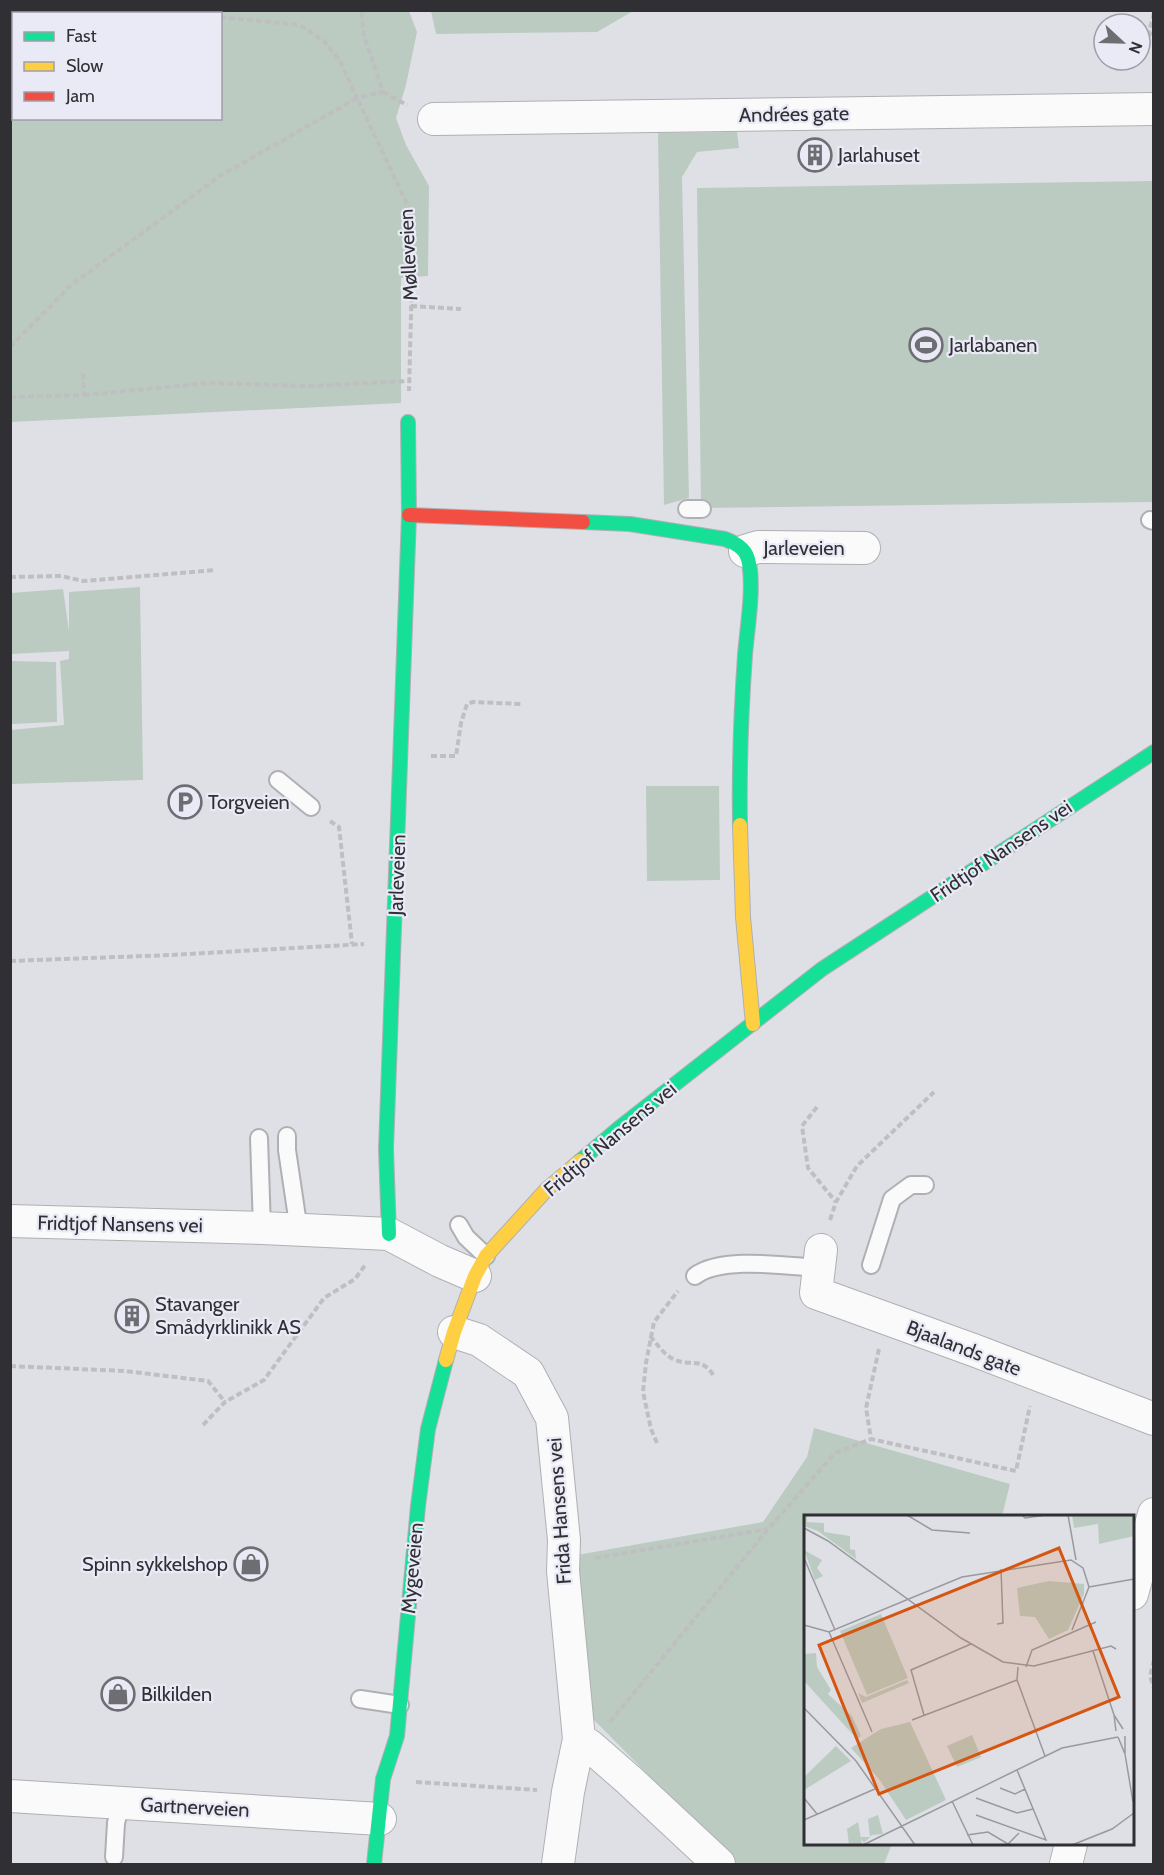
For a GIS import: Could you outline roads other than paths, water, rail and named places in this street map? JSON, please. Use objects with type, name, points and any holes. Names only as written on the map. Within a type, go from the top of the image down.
[{"type":"street","name":"Andrées gate","points":[[434,119],[1154,109]]},
{"type":"street","name":"Jarleveien","points":[[388,1234],[386,1149],[409,516],[408,422]]},
{"type":"street","name":"Jarleveien","points":[[409,516],[630,524],[725,539],[739,545],[745,551],[749,563],[749,581],[739,769],[740,872],[746,967],[753,1024]]},
{"type":"street","name":"Jarleveien","points":[[745,551],[758,547],[864,548]]},
{"type":"street","name":"Fridtjof Nansens vei","points":[[10,1221],[388,1234],[440,1261],[481,1266],[556,1181],[619,1128],[822,969],[1154,752]]},
{"type":"street","name":"Bjaalands gate","points":[[819,1259],[816,1293],[1154,1419]]},
{"type":"street","name":"Mygeveien","points":[[374,1864],[383,1779],[397,1736],[418,1506],[428,1429],[454,1332],[481,1266]]},
{"type":"street","name":"Frida Hansens vei","points":[[454,1332],[479,1340],[528,1373],[552,1418],[564,1540],[563,1571],[585,1743],[568,1792],[558,1864]]},
{"type":"street","points":[[1134,1587],[1154,1514]]},
{"type":"street","points":[[585,1743],[719,1864]]},
{"type":"street","name":"Gartnerveien","points":[[10,1796],[380,1819]]},
{"type":"street","points":[[1066,1864],[1071,1845]]},
{"type":"lane","points":[[278,780],[311,807]]},
{"type":"lane","points":[[287,1136],[299,1232]]},
{"type":"lane","points":[[259,1138],[261,1228]]},
{"type":"lane","points":[[871,1265],[892,1200],[911,1185],[925,1185]]},
{"type":"lane","points":[[459,1225],[481,1266]]},
{"type":"lane","points":[[695,1276],[703,1270],[746,1263],[819,1259]]},
{"type":"lane","points":[[360,1699],[400,1705]]},
{"type":"lane","points":[[114,1857],[116,1823],[122,1803]]},
{"type":"place","name":"Jarlahuset","points":[[815,155]]},
{"type":"place","name":"Jarlabanen","points":[[926,345]]},
{"type":"place","name":"Torgveien","points":[[185,802]]},
{"type":"place","name":"Stavanger Smådyrklinikk AS","points":[[132,1316]]},
{"type":"place","name":"Spinn sykkelshop","points":[[251,1564]]},
{"type":"place","name":"Bilkilden","points":[[118,1694]]}]
